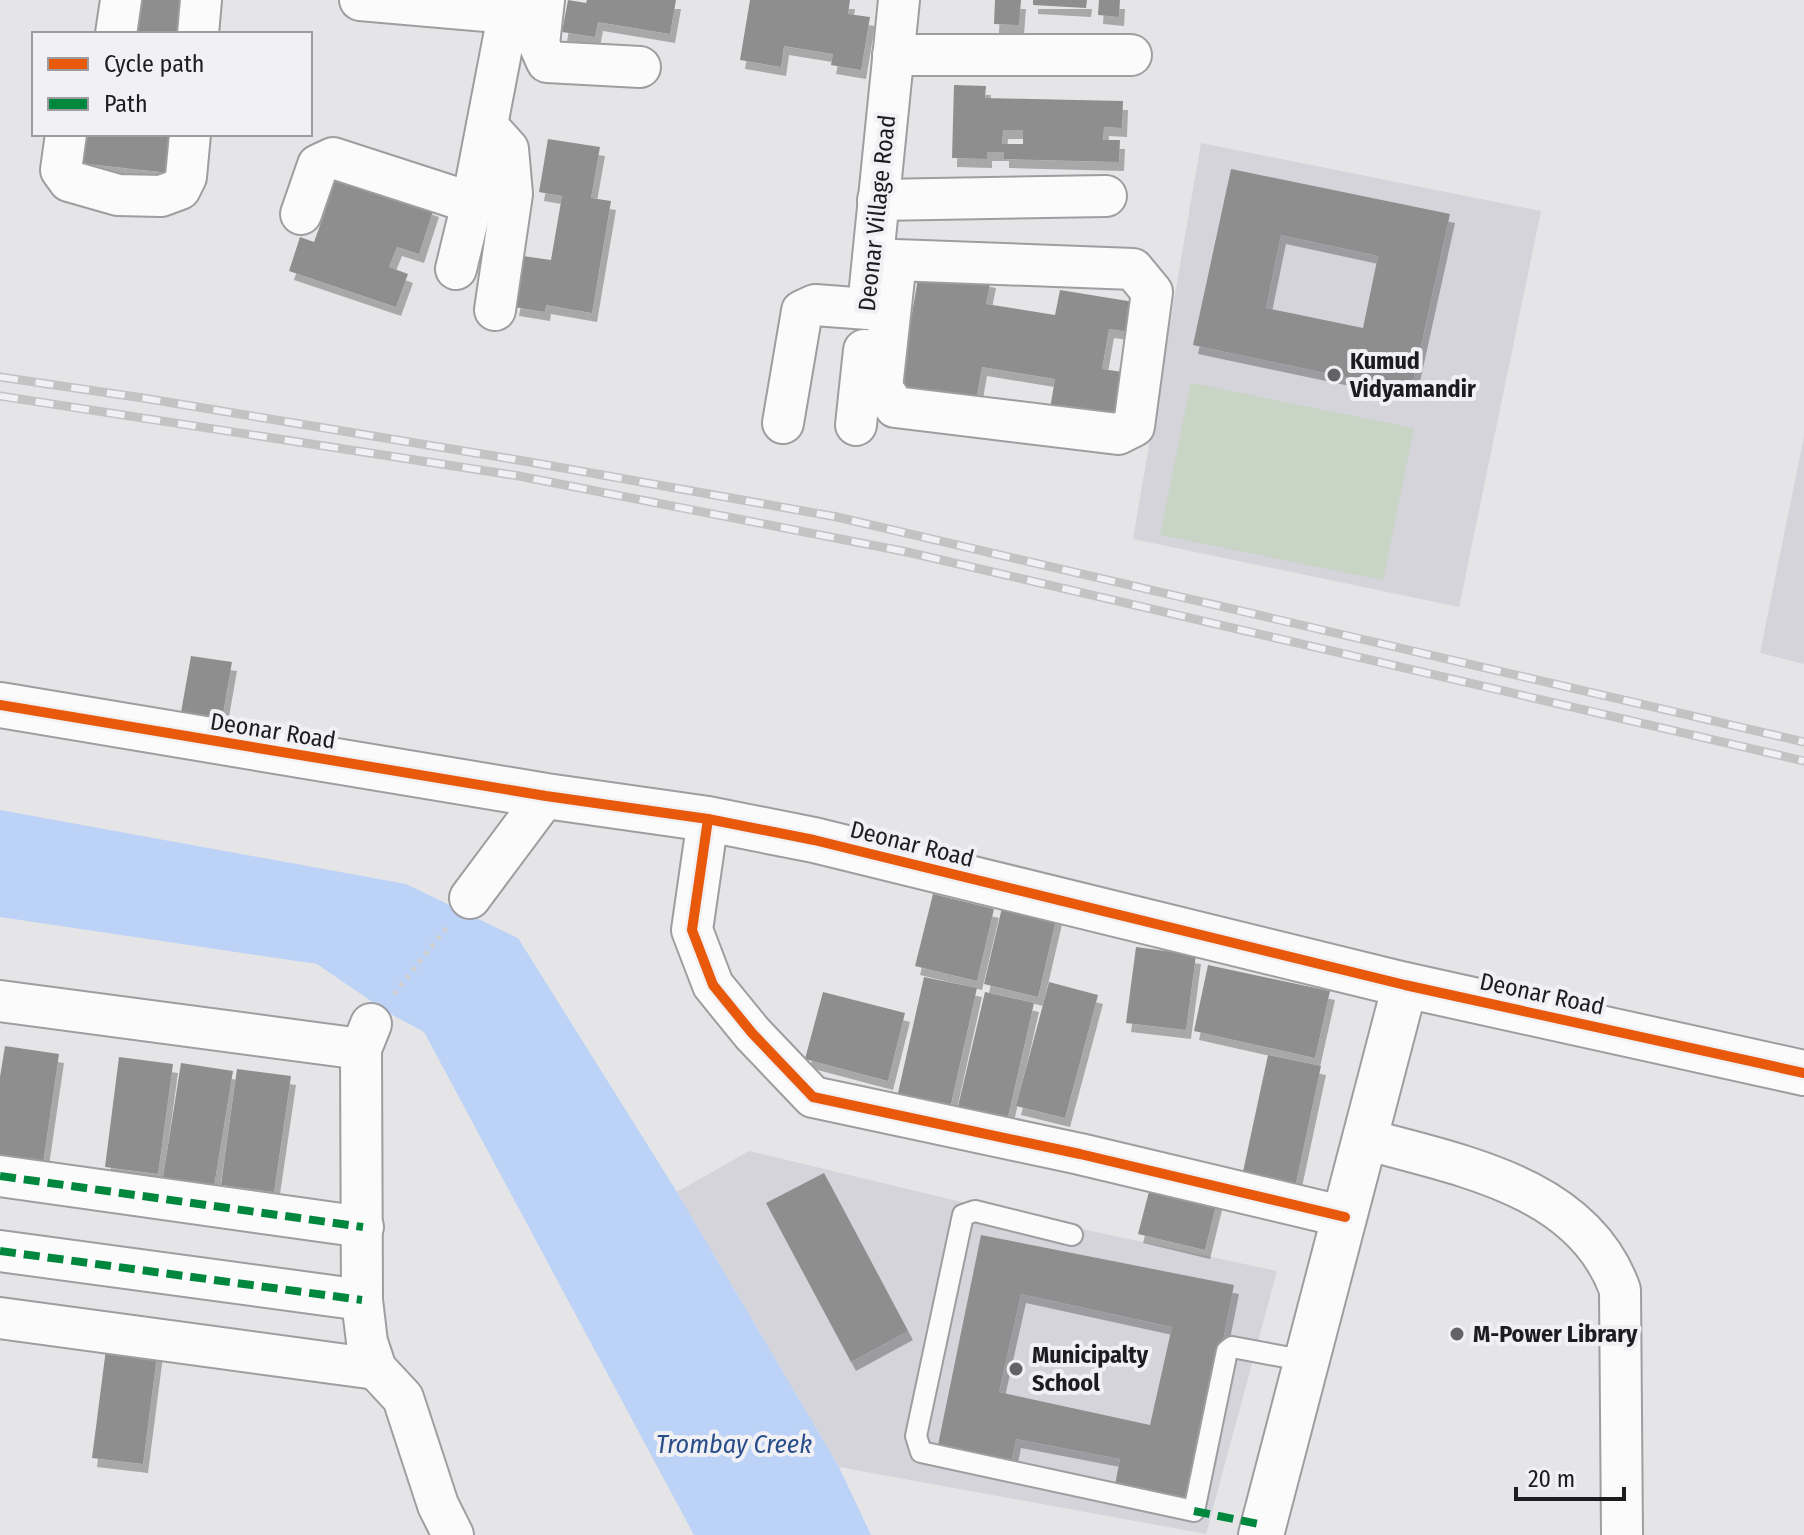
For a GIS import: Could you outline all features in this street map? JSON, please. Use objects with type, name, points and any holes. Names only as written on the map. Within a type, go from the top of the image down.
[{"type":"street","points":[[116,32],[121,0]]},
{"type":"street","points":[[198,32],[201,0]]},
{"type":"street","points":[[360,0],[521,4]]},
{"type":"street","name":"Deonar Village Road","points":[[856,425],[868,309],[884,260],[878,200],[899,0]]},
{"type":"street","points":[[521,4],[547,62],[640,67]]},
{"type":"street","points":[[456,269],[487,126],[521,4]]},
{"type":"street","points":[[893,55],[1131,55]]},
{"type":"street","points":[[487,126],[508,149],[512,194],[495,310]]},
{"type":"street","points":[[66,136],[61,170],[69,181],[118,195],[161,196],[180,189],[186,177],[190,136]]},
{"type":"street","points":[[301,214],[318,165],[333,158],[472,203]]},
{"type":"street","points":[[878,200],[1106,196]]},
{"type":"street","points":[[884,260],[1133,269],[1152,292],[1134,426],[1118,434],[895,407],[882,388],[884,260]]},
{"type":"street","points":[[783,423],[802,311],[815,305],[868,309]]},
{"type":"street","name":"Deonar Road","points":[[0,705],[546,796],[708,819],[829,844],[1405,985],[1804,1073]]},
{"type":"street","points":[[470,898],[546,796]]},
{"type":"street","points":[[708,819],[692,930],[713,985],[752,1033],[813,1097],[1080,1154],[1345,1217]]},
{"type":"street","points":[[1261,1535],[1405,985]]},
{"type":"street","points":[[0,1001],[366,1036],[362,1300],[367,1342],[376,1369],[403,1398],[438,1505],[453,1535]]},
{"type":"street","points":[[1365,1139],[1450,1163],[1523,1189],[1558,1208],[1598,1245],[1613,1269],[1620,1290],[1622,1535]]},
{"type":"street","points":[[0,1176],[363,1227]]},
{"type":"street","points":[[0,1251],[362,1300]]},
{"type":"street","points":[[0,1318],[376,1369]]},
{"type":"lane","points":[[1072,1235],[975,1211],[963,1215],[916,1436],[921,1452],[1194,1511],[1227,1351],[1232,1347],[1307,1361]]},
{"type":"path","points":[[366,1036],[470,898]]},
{"type":"shaded area","name":"Kumud Vidyamandir","points":[[1201,143],[1541,211],[1459,607],[1133,539]]},
{"type":"shaded area","points":[[1804,436],[1804,664],[1760,653]]},
{"type":"shaded area","name":"Municipalty School","points":[[749,1151],[1003,1212],[1277,1271],[1206,1534],[839,1467],[677,1192]]},
{"type":"green space","points":[[1191,383],[1414,428],[1383,580],[1160,535]]},
{"type":"water","name":"Trombay Creek","points":[[0,810],[406,884],[518,938],[677,1192],[839,1467],[871,1535],[694,1535],[424,1032],[387,1012],[317,964],[0,917]]},
{"type":"building","points":[[137,0],[188,0],[184,32],[134,32]]},
{"type":"building","points":[[568,0],[586,3],[587,0],[676,0],[670,34],[598,22],[595,37],[562,32]]},
{"type":"building","points":[[750,0],[850,0],[848,14],[870,17],[861,70],[831,65],[833,54],[784,46],[781,67],[740,60]]},
{"type":"building","points":[[995,0],[1021,0],[1019,25],[994,24]]},
{"type":"building","points":[[1033,0],[1087,0],[1086,8],[1033,5]]},
{"type":"building","points":[[1099,0],[1120,0],[1119,17],[1098,15]]},
{"type":"building","points":[[954,85],[986,86],[985,98],[1123,101],[1122,128],[1104,127],[1103,140],[1120,140],[1119,162],[1004,159],[1004,152],[987,152],[987,159],[952,158]],"holes":[[[1003,130],[1023,130],[1023,144],[1002,144]]]},
{"type":"building","points":[[83,136],[174,136],[169,173],[79,163]]},
{"type":"building","points":[[548,139],[600,147],[591,198],[611,201],[592,313],[546,305],[545,312],[514,307],[523,256],[551,260],[562,196],[539,192]]},
{"type":"building","points":[[1231,169],[1450,214],[1411,391],[1193,345]],"holes":[[[1281,235],[1378,256],[1363,328],[1266,308]]]},
{"type":"building","points":[[325,171],[434,208],[419,254],[397,247],[389,267],[408,274],[396,307],[289,271],[300,237],[314,242],[327,206],[315,202]]},
{"type":"building","points":[[920,267],[991,279],[986,304],[1055,315],[1060,290],[1134,302],[1130,332],[1109,329],[1102,369],[1123,372],[1115,420],[1050,409],[1055,379],[982,367],[975,407],[898,395]]},
{"type":"building","points":[[191,656],[232,662],[221,725],[180,718]]},
{"type":"building","points":[[933,894],[994,909],[977,981],[915,966]]},
{"type":"building","points":[[1005,895],[1059,907],[1038,997],[984,984]]},
{"type":"building","points":[[1136,947],[1196,955],[1186,1030],[1126,1023]]},
{"type":"building","points":[[1208,965],[1330,991],[1315,1058],[1194,1031]]},
{"type":"building","points":[[924,977],[977,988],[949,1113],[896,1102]]},
{"type":"building","points":[[1049,982],[1098,995],[1065,1118],[1016,1106]]},
{"type":"building","points":[[823,992],[905,1013],[888,1081],[805,1059]]},
{"type":"building","points":[[985,992],[1034,1003],[1005,1130],[955,1119]]},
{"type":"building","points":[[5,1046],[59,1054],[41,1177],[0,1171],[0,1077]]},
{"type":"building","points":[[1268,1055],[1321,1066],[1294,1192],[1241,1181]]},
{"type":"building","points":[[119,1057],[173,1064],[158,1174],[105,1167]]},
{"type":"building","points":[[181,1063],[233,1071],[212,1198],[161,1190]]},
{"type":"building","points":[[237,1069],[291,1076],[274,1192],[221,1185]]},
{"type":"building","points":[[824,1173],[908,1331],[851,1362],[766,1203]]},
{"type":"building","points":[[1153,1176],[1219,1193],[1205,1250],[1138,1234]]},
{"type":"building","points":[[981,1235],[1234,1285],[1191,1500],[1115,1485],[1120,1459],[1016,1439],[1011,1464],[937,1450]],"holes":[[[1021,1294],[1172,1327],[1150,1425],[999,1392]]]},
{"type":"building","points":[[107,1341],[158,1347],[143,1464],[92,1458]]},
{"type":"railway","points":[[0,377],[524,461],[837,517],[1804,742]]},
{"type":"railway","points":[[0,396],[519,476],[907,552],[1804,761]]},
{"type":"marked path","points":[[0,1176],[363,1227]]},
{"type":"marked path","points":[[0,1251],[362,1300]]},
{"type":"marked path","points":[[1194,1511],[1264,1525]]},
{"type":"cycle path","points":[[0,705],[546,796],[708,819],[814,840],[1405,985],[1804,1073]]},
{"type":"cycle path","points":[[708,819],[692,930],[713,985],[752,1033],[813,1097],[1080,1154],[1345,1217]]},
{"type":"place","name":"Kumud Vidyamandir","points":[[1334,375]]},
{"type":"place","name":"M-Power Library","points":[[1457,1334]]},
{"type":"place","name":"Municipalty School","points":[[1016,1369]]}]
